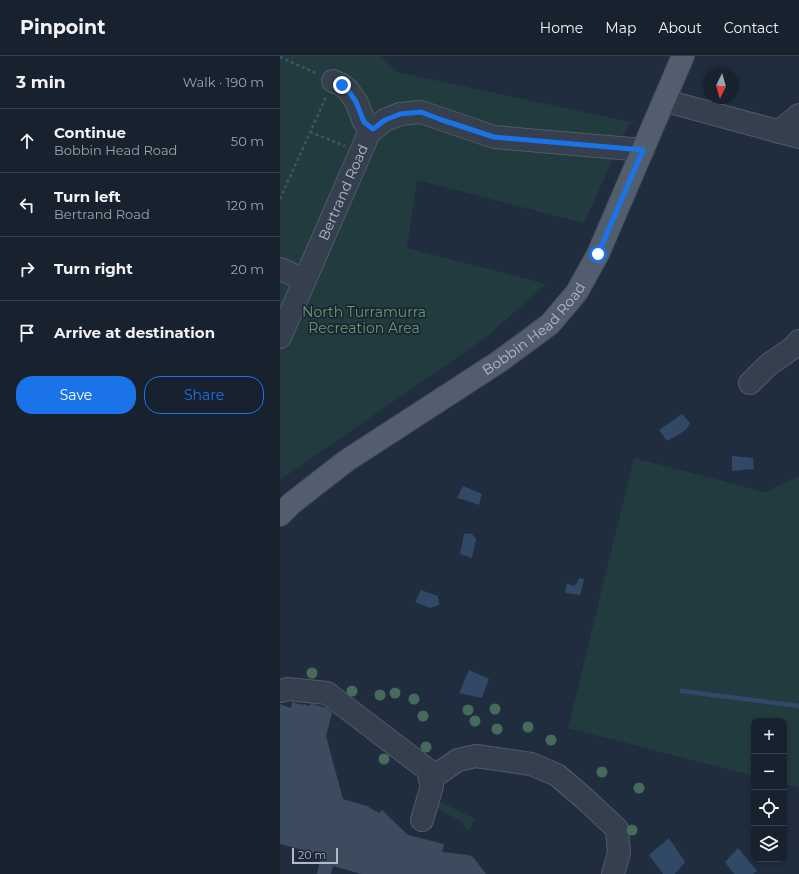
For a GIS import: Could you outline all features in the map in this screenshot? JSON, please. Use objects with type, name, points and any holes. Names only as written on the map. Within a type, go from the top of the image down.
[{"type":"main road","name":"Bobbin Head Road","points":[[280,515],[292,503],[346,461],[500,361],[550,324],[577,292],[598,254],[683,56]]},
{"type":"street","points":[[333,81],[348,90],[356,102],[364,122],[373,129]]},
{"type":"street","points":[[664,100],[789,134],[799,115]]},
{"type":"street","name":"Bertrand Road","points":[[280,337],[369,133],[385,120],[400,114],[421,112],[494,137],[643,150]]},
{"type":"street","points":[[280,269],[305,280]]},
{"type":"street","points":[[750,383],[767,366],[794,347],[799,341]]},
{"type":"street","points":[[280,691],[288,688],[327,693],[428,770],[432,786],[422,820]]},
{"type":"street","points":[[430,779],[458,760],[476,756],[531,764],[557,775],[617,829],[619,853],[612,874]]},
{"type":"path","points":[[280,57],[333,81],[280,199]]},
{"type":"path","points":[[310,132],[360,152]]},
{"type":"green space","name":"North Turramurra Recreation Area","points":[[280,56],[381,56],[397,72],[630,122],[584,223],[417,180],[407,248],[546,284],[485,338],[280,480]]},
{"type":"green space","points":[[634,458],[765,492],[799,476],[799,788],[787,785],[787,718],[751,718],[751,775],[568,728]]},
{"type":"green space","points":[[439,801],[475,819],[470,828],[468,830],[466,829],[462,822],[438,809],[437,807]]},
{"type":"water","points":[[682,414],[690,423],[686,430],[667,441],[659,430]]},
{"type":"water","points":[[732,456],[753,458],[754,469],[732,471]]},
{"type":"water","points":[[463,486],[482,494],[479,505],[457,498]]},
{"type":"water","points":[[471,533],[476,539],[472,558],[460,554],[464,534]]},
{"type":"water","points":[[579,578],[584,579],[580,595],[565,593],[567,583],[573,586],[577,583]]},
{"type":"water","points":[[421,590],[438,596],[439,605],[430,608],[415,602]]},
{"type":"water","points":[[469,670],[489,679],[482,698],[459,693]]},
{"type":"water","points":[[669,838],[685,862],[675,874],[663,874],[649,855]]},
{"type":"water","points":[[738,848],[757,871],[753,874],[734,874],[725,862]]},
{"type":"building","points":[[292,702],[310,706],[310,704],[313,704],[326,708],[332,713],[326,736],[343,799],[367,806],[379,813],[382,810],[408,835],[444,844],[442,852],[469,855],[473,857],[486,874],[361,874],[333,866],[331,874],[317,874],[321,855],[280,844],[280,704],[291,708]]},
{"type":"waterway","points":[[682,691],[799,706]]},
{"type":"route","points":[[342,85],[348,90],[356,102],[364,122],[373,129],[385,120],[400,114],[421,112],[494,137],[643,150],[598,254]]}]
